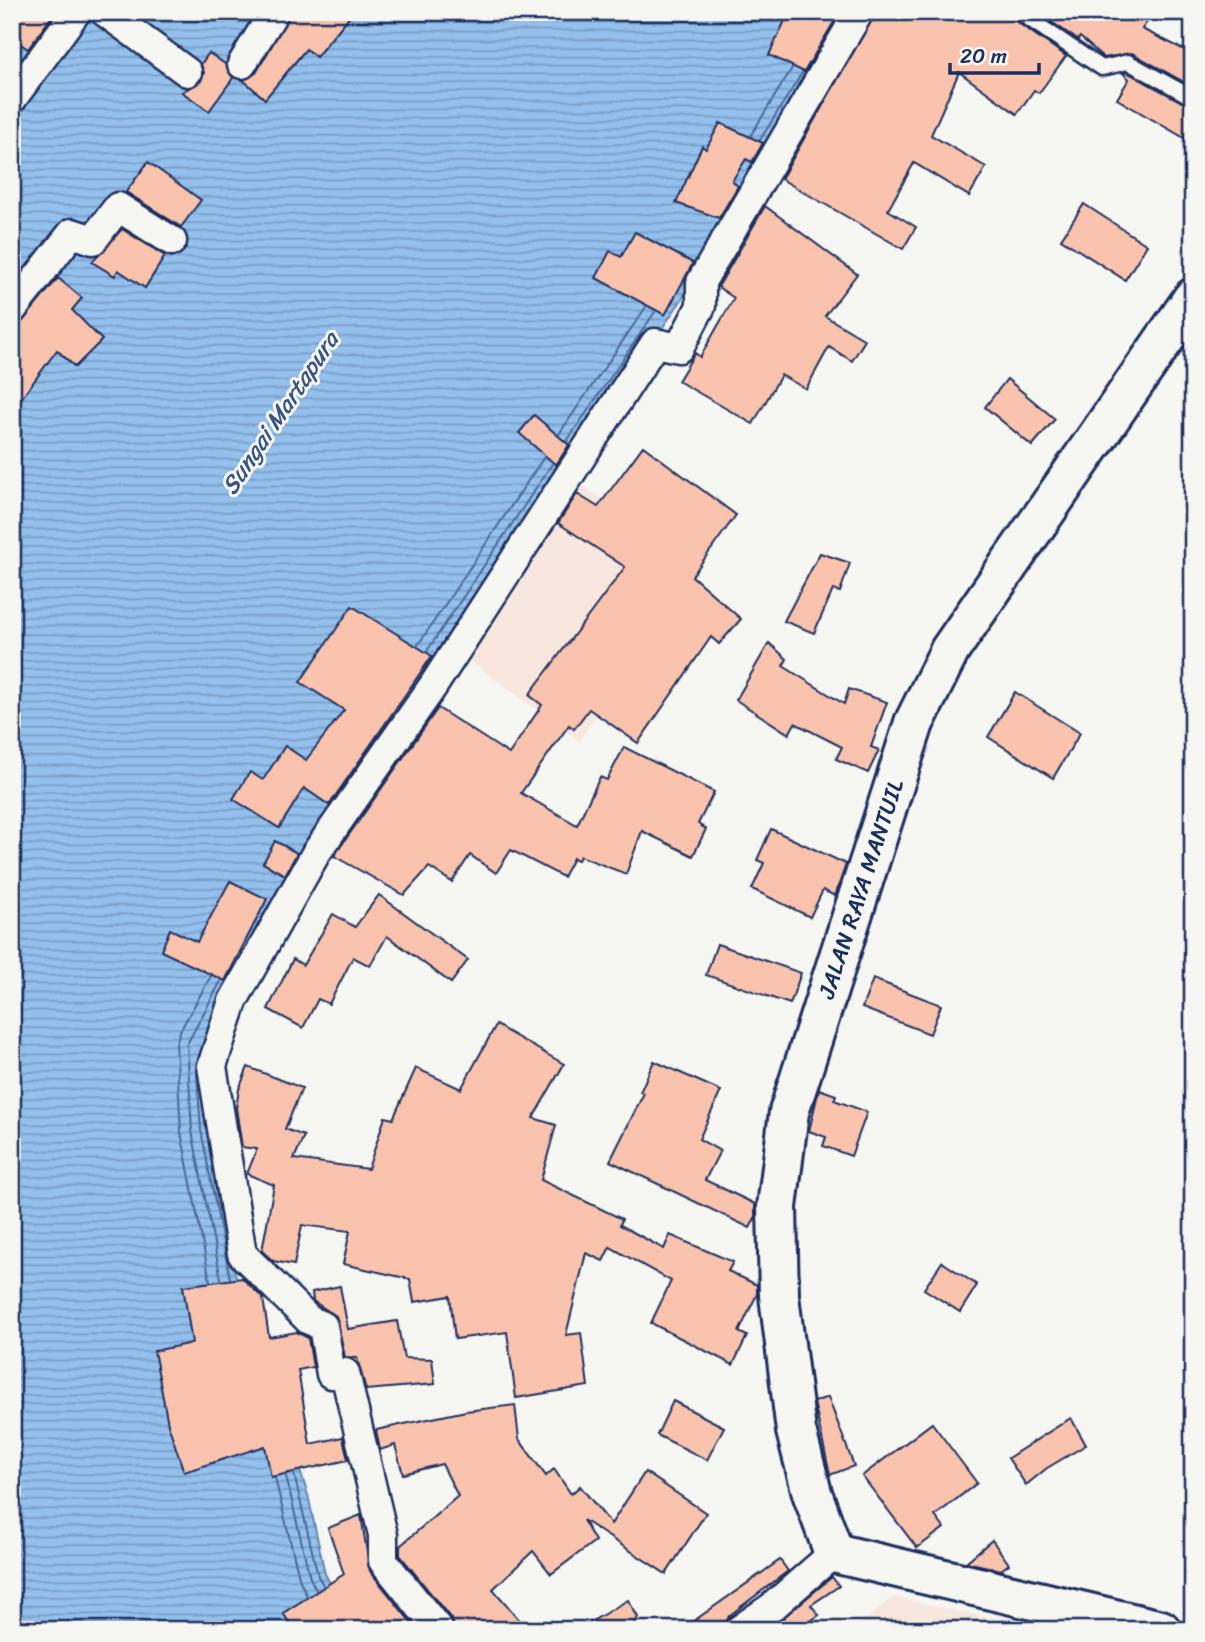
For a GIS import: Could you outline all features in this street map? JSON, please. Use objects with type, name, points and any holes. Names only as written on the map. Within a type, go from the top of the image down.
[{"type":"street","points":[[12,99],[76,12]]},
{"type":"street","points":[[105,12],[187,72]]},
{"type":"street","points":[[242,64],[274,12]]},
{"type":"street","points":[[439,1630],[383,1562],[383,1535],[345,1373],[331,1374],[323,1326],[309,1320],[242,1254],[212,1066],[233,1002],[316,853],[433,686],[655,343],[678,348],[701,306],[701,282],[859,12]]},
{"type":"street","points":[[12,310],[72,233],[93,240],[118,207],[172,241]]},
{"type":"street","name":"JALAN RAYA MANTUIL","points":[[834,1553],[812,1493],[796,1431],[779,1296],[777,1207],[789,1112],[914,723],[950,650],[1193,298]]},
{"type":"street","points":[[739,1630],[772,1607],[834,1553],[1161,1630]]},
{"type":"lane","points":[[1019,12],[1102,68],[1128,62],[1193,98]]},
{"type":"shaded area","points":[[573,480],[698,560],[579,741],[463,655]]},
{"type":"shaded area","points":[[893,1597],[1044,1630],[853,1630]]},
{"type":"water","name":"Sungai Martapura","points":[[12,12],[856,12],[699,274],[520,538],[203,1043],[208,1129],[233,1267],[308,1495],[325,1574],[357,1630],[12,1630]]},
{"type":"building","points":[[12,12],[55,12],[28,49],[12,38]]},
{"type":"building","points":[[291,12],[353,12],[316,57],[306,49],[265,99],[243,80],[256,73]]},
{"type":"building","points":[[789,12],[840,12],[804,72],[769,55]]},
{"type":"building","points":[[876,12],[1009,12],[1014,20],[1066,56],[1039,93],[1034,90],[1017,114],[959,72],[931,135],[986,167],[969,196],[914,163],[888,210],[916,227],[903,249],[781,179]]},
{"type":"building","points":[[1037,12],[1154,12],[1142,29],[1193,54],[1193,87],[1132,53],[1104,58],[1080,37],[1078,40]]},
{"type":"building","points":[[209,53],[225,64],[233,78],[209,111],[182,92],[201,81],[204,73],[201,64]]},
{"type":"building","points":[[1127,72],[1193,108],[1193,143],[1117,99],[1129,79],[1123,73]]},
{"type":"building","points":[[720,123],[763,143],[752,162],[746,159],[732,181],[738,186],[719,218],[676,203],[702,146],[706,149]]},
{"type":"building","points":[[148,162],[201,200],[181,227],[126,192]]},
{"type":"building","points":[[1084,204],[1147,245],[1125,280],[1061,239]]},
{"type":"building","points":[[765,206],[857,274],[825,316],[865,340],[852,361],[829,347],[806,389],[781,375],[753,424],[678,381],[695,353],[700,357],[734,298],[718,287]]},
{"type":"building","points":[[122,229],[165,256],[145,288],[118,270],[115,276],[92,262]]},
{"type":"building","points":[[635,232],[693,263],[665,315],[596,278],[610,251],[621,257]]},
{"type":"building","points":[[58,278],[82,298],[72,310],[102,340],[75,367],[57,350],[12,411],[12,334]]},
{"type":"building","points":[[1007,379],[1055,419],[1032,446],[985,407]]},
{"type":"building","points":[[534,415],[569,445],[556,465],[519,433]]},
{"type":"building","points":[[643,446],[736,515],[692,576],[741,619],[719,644],[711,637],[638,743],[589,709],[574,729],[569,725],[521,793],[577,825],[600,777],[607,780],[624,747],[714,792],[698,824],[706,829],[693,856],[642,831],[626,874],[580,856],[578,860],[573,858],[563,877],[511,850],[496,873],[470,855],[452,882],[429,867],[404,895],[334,856],[438,708],[509,754],[542,705],[529,695],[625,567],[558,523],[577,494],[598,507]]},
{"type":"building","points":[[820,553],[850,563],[840,592],[833,590],[814,633],[784,621]]},
{"type":"building","points":[[352,606],[432,656],[329,805],[304,788],[279,828],[233,799],[250,772],[263,780],[285,746],[306,760],[344,710],[300,682]]},
{"type":"building","points":[[769,643],[787,659],[783,666],[844,704],[849,689],[887,702],[871,747],[879,750],[868,773],[836,759],[842,747],[795,723],[789,734],[736,700]]},
{"type":"building","points":[[1015,692],[1080,733],[1053,778],[988,737]]},
{"type":"building","points":[[771,829],[846,864],[835,896],[823,890],[810,917],[752,889],[764,863],[757,860]]},
{"type":"building","points":[[275,841],[297,853],[285,875],[263,863]]},
{"type":"building","points":[[230,881],[267,899],[225,981],[161,951],[170,929],[197,942]]},
{"type":"building","points":[[379,895],[468,960],[451,983],[387,936],[370,966],[353,957],[329,1004],[318,999],[303,1028],[268,1009],[293,959],[303,965],[333,914],[355,927]]},
{"type":"building","points":[[717,944],[801,973],[790,1004],[706,975]]},
{"type":"building","points":[[873,979],[941,1005],[930,1034],[862,1008]]},
{"type":"building","points":[[496,1025],[564,1064],[533,1118],[556,1125],[541,1180],[622,1219],[620,1225],[664,1249],[670,1235],[733,1262],[728,1271],[757,1285],[757,1294],[739,1332],[747,1336],[733,1365],[651,1323],[671,1281],[610,1247],[603,1261],[586,1253],[566,1335],[581,1333],[588,1386],[516,1398],[507,1332],[455,1339],[450,1296],[414,1302],[410,1279],[343,1264],[350,1231],[302,1225],[294,1265],[273,1261],[262,1251],[274,1185],[247,1174],[257,1149],[242,1147],[236,1108],[239,1089],[248,1067],[302,1088],[285,1129],[304,1136],[294,1159],[368,1169],[385,1117],[393,1119],[416,1068],[461,1089]]},
{"type":"building","points":[[654,1061],[721,1091],[699,1139],[720,1151],[705,1180],[755,1204],[755,1218],[750,1228],[610,1161],[644,1093],[640,1092]]},
{"type":"building","points":[[819,1089],[836,1095],[834,1100],[867,1112],[851,1156],[823,1146],[826,1137],[809,1131]]},
{"type":"building","points":[[942,1262],[977,1285],[960,1312],[924,1289]]},
{"type":"building","points":[[242,1278],[263,1298],[269,1337],[297,1332],[308,1338],[313,1367],[298,1370],[310,1444],[343,1437],[348,1460],[271,1477],[265,1446],[184,1472],[168,1424],[154,1351],[192,1343],[183,1286]]},
{"type":"building","points":[[340,1286],[348,1329],[397,1321],[404,1358],[432,1359],[435,1384],[366,1390],[357,1358],[345,1357],[336,1316],[313,1301],[312,1292]]},
{"type":"building","points":[[828,1397],[854,1466],[830,1475],[814,1402]]},
{"type":"building","points":[[673,1401],[724,1427],[707,1460],[657,1435]]},
{"type":"building","points":[[515,1405],[519,1439],[546,1476],[554,1469],[571,1494],[580,1486],[611,1524],[645,1472],[706,1513],[666,1574],[583,1520],[595,1541],[551,1574],[533,1551],[493,1589],[528,1630],[455,1630],[452,1620],[400,1555],[400,1546],[458,1496],[442,1464],[403,1474],[395,1445],[380,1450],[376,1430],[466,1411]]},
{"type":"building","points":[[1071,1418],[1086,1445],[1047,1468],[1026,1485],[1008,1458]]},
{"type":"building","points":[[932,1423],[977,1483],[935,1516],[944,1528],[917,1548],[862,1476]]},
{"type":"building","points":[[361,1515],[370,1571],[417,1630],[294,1630],[283,1613],[344,1574],[328,1528]]},
{"type":"building","points":[[992,1540],[1009,1564],[1001,1570],[966,1562]]},
{"type":"building","points":[[780,1560],[788,1571],[729,1616],[723,1630],[681,1630]]},
{"type":"building","points":[[832,1577],[839,1586],[811,1605],[819,1615],[799,1630],[768,1630]]},
{"type":"building","points":[[628,1600],[638,1617],[630,1630],[577,1630]]}]
